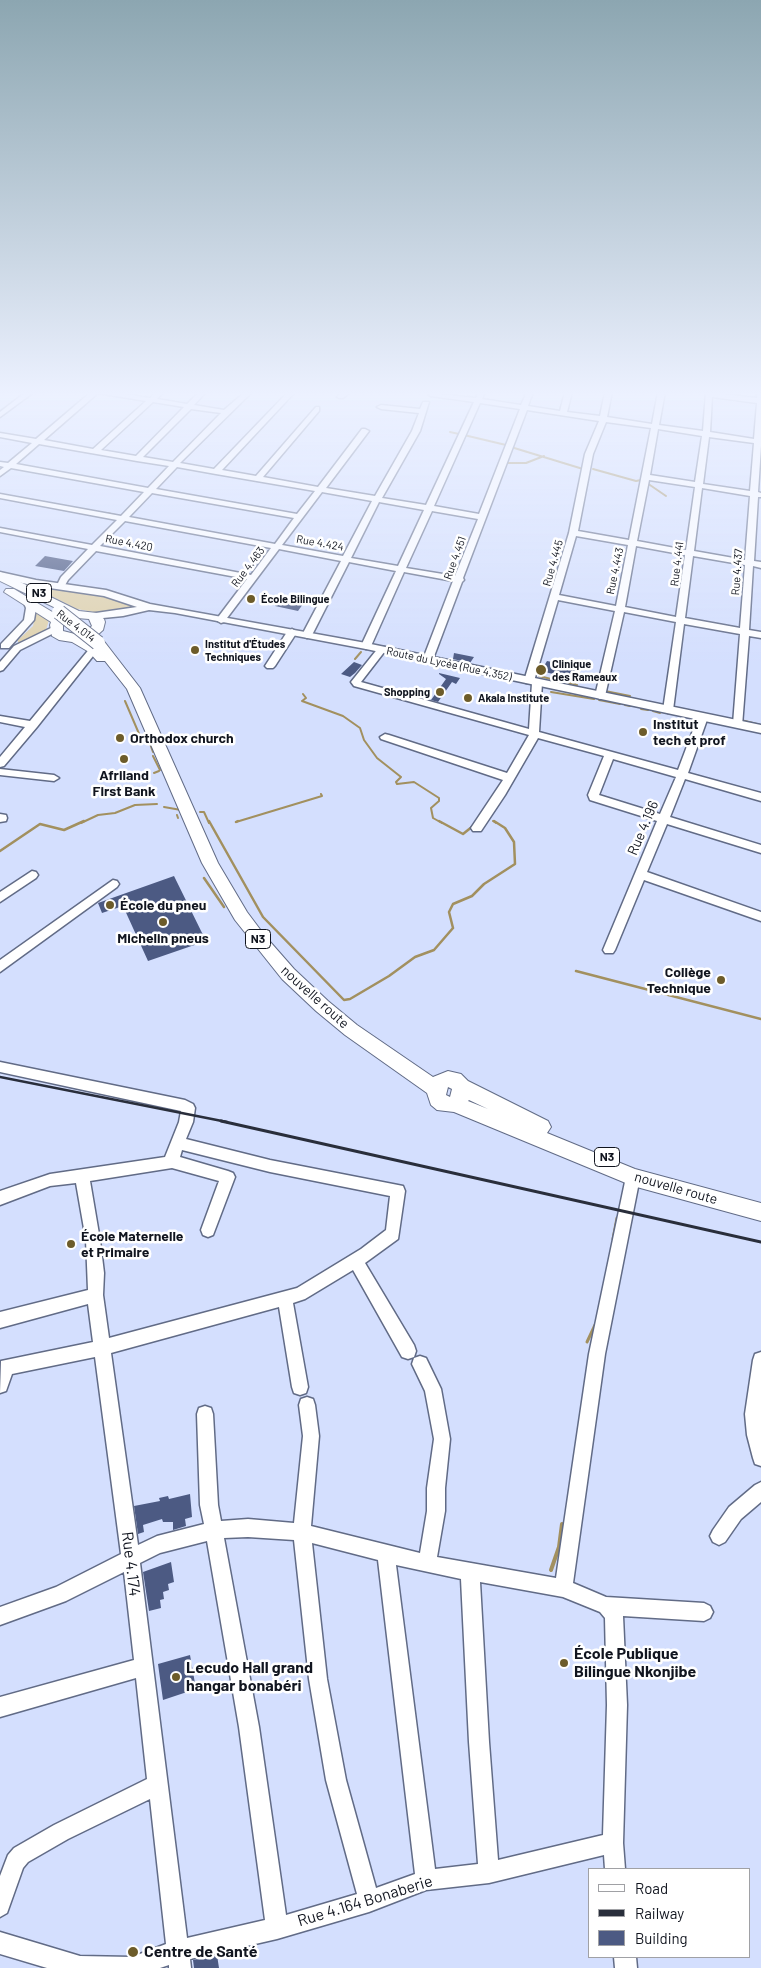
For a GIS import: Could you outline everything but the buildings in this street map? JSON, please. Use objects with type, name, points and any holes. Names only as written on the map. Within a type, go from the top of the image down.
[{"type":"highway","name":"N3","points":[[0,575],[76,614]]},
{"type":"highway","name":"Rue 4.014","points":[[0,582],[35,598],[62,628],[96,646]]},
{"type":"highway","name":"nouvelle route","points":[[0,588],[28,601],[62,628],[96,646],[133,688],[185,798],[201,844],[241,916],[273,958],[322,1006],[351,1030],[449,1090],[633,1177],[761,1212]]},
{"type":"highway","points":[[76,614],[97,623],[89,635],[62,628],[76,614]]},
{"type":"highway","name":"nouvelle route","points":[[97,623],[104,638],[139,682],[149,699],[180,768],[185,798]]},
{"type":"highway","name":"nouvelle route","points":[[96,646],[118,679],[171,788],[185,798]]},
{"type":"highway","name":"nouvelle route","points":[[449,1090],[608,1157],[659,1175],[761,1201]]},
{"type":"main road","points":[[0,575],[36,583],[61,585],[106,593],[149,607]]},
{"type":"main road","points":[[2,645],[18,634],[28,620],[31,608],[28,601]]},
{"type":"main road","name":"Route du Lycée (Rue 4.352)","points":[[97,623],[149,607],[366,646],[761,729]]},
{"type":"street","points":[[114,484],[300,517]]},
{"type":"street","points":[[61,585],[156,484]]},
{"type":"street","points":[[285,484],[482,517]]},
{"type":"street","name":"Rue 4.463","points":[[221,620],[325,484]]},
{"type":"street","points":[[307,635],[386,484]]},
{"type":"street","points":[[366,646],[403,570],[440,484]]},
{"type":"street","name":"Rue 4.451","points":[[428,659],[460,580],[495,484]]},
{"type":"street","name":"Rue 4.445","points":[[534,735],[533,682],[554,597],[573,533],[583,484]]},
{"type":"street","name":"Rue 4.443","points":[[600,696],[613,646],[645,484]]},
{"type":"street","points":[[686,484],[757,495]]},
{"type":"street","name":"Rue 4.441","points":[[668,710],[699,486]]},
{"type":"street","name":"Rue 4.437","points":[[738,724],[743,631],[750,563],[750,523],[757,495]]},
{"type":"street","name":"Rue 4.424","points":[[0,496],[460,580]]},
{"type":"street","name":"Rue 4.420","points":[[0,530],[254,578]]},
{"type":"street","points":[[573,533],[761,564]]},
{"type":"street","points":[[554,597],[761,635]]},
{"type":"street","points":[[2,645],[17,648],[28,645],[62,628]]},
{"type":"street","points":[[270,666],[292,632]]},
{"type":"street","points":[[0,764],[96,646]]},
{"type":"street","points":[[0,668],[17,648]]},
{"type":"street","points":[[382,650],[356,682],[357,684],[761,797]]},
{"type":"street","name":"Rue 4.196","points":[[609,950],[682,775],[703,717]]},
{"type":"street","points":[[0,719],[33,725]]},
{"type":"street","points":[[476,828],[500,796],[534,735]]},
{"type":"street","points":[[385,737],[510,778]]},
{"type":"street","points":[[609,756],[594,796],[761,849]]},
{"type":"street","points":[[0,772],[54,778]]},
{"type":"street","points":[[640,874],[761,917]]},
{"type":"street","points":[[0,898],[32,875]]},
{"type":"street","points":[[0,966],[113,884]]},
{"type":"street","points":[[0,1067],[188,1108],[186,1122],[171,1161],[164,1165],[50,1180],[0,1198]]},
{"type":"street","points":[[0,1385],[4,1366],[102,1348],[306,1291],[393,1234],[398,1191],[270,1166],[178,1143]]},
{"type":"street","points":[[171,1161],[228,1177],[208,1230]]},
{"type":"street","name":"Rue 4.174","points":[[82,1177],[93,1240],[96,1295],[102,1348],[131,1559],[179,1959]]},
{"type":"street","points":[[563,1588],[597,1354],[633,1177]]},
{"type":"street","points":[[356,1260],[408,1351]]},
{"type":"street","points":[[0,1320],[96,1295]]},
{"type":"street","points":[[284,1298],[290,1322],[300,1387]]},
{"type":"street","points":[[761,1360],[753,1414],[755,1435],[761,1458]]},
{"type":"street","points":[[420,1364],[433,1389],[442,1439],[436,1511],[427,1564]]},
{"type":"street","points":[[307,1405],[311,1436],[302,1532],[318,1679],[336,1780],[369,1901]]},
{"type":"street","points":[[205,1414],[208,1490],[249,1727],[277,1928]]},
{"type":"street","points":[[718,1536],[735,1513],[761,1491]]},
{"type":"street","points":[[0,1616],[60,1595],[157,1545],[215,1530],[264,1528],[302,1532],[427,1564],[563,1588],[606,1606],[704,1612]]},
{"type":"street","points":[[386,1553],[426,1880]]},
{"type":"street","points":[[470,1572],[479,1742],[490,1873]]},
{"type":"street","points":[[606,1606],[613,1613],[615,1622],[617,1705],[612,1843],[615,1868]]},
{"type":"street","points":[[0,1707],[144,1666]]},
{"type":"street","points":[[0,1906],[15,1862],[20,1855],[61,1832],[158,1784]]},
{"type":"street","name":"Rue 4.164 Bonaberie","points":[[0,1943],[80,1967],[132,1968],[179,1959],[369,1901],[426,1880],[490,1873],[612,1843]]},
{"type":"shaded area","points":[[31,586],[96,594],[135,604],[135,606],[99,613],[77,609]]},
{"type":"shaded area","points":[[36,610],[49,620],[46,630],[18,643],[18,640],[33,626]]},
{"type":"waterway","points":[[648,484],[666,496]]},
{"type":"waterway","points":[[107,513],[120,516]]},
{"type":"waterway","points":[[355,659],[361,652]]},
{"type":"waterway","points":[[539,676],[555,680]]},
{"type":"waterway","points":[[566,682],[577,685]]},
{"type":"waterway","points":[[605,691],[630,696]]},
{"type":"waterway","points":[[551,692],[594,699]]},
{"type":"waterway","points":[[303,694],[306,698],[302,701],[343,716],[360,728],[364,740],[377,758],[401,777],[396,782],[397,784],[414,782],[439,798],[439,801],[431,808],[433,818],[442,823]]},
{"type":"waterway","points":[[599,700],[620,704]]},
{"type":"waterway","points":[[125,701],[140,736]]},
{"type":"waterway","points":[[625,705],[630,706]]},
{"type":"waterway","points":[[641,709],[648,710]]},
{"type":"waterway","points":[[653,711],[660,713]]},
{"type":"waterway","points":[[741,720],[761,725]]},
{"type":"waterway","points":[[149,741],[153,752]]},
{"type":"waterway","points":[[153,756],[160,770]]},
{"type":"waterway","points":[[154,773],[159,771]]},
{"type":"waterway","points":[[238,821],[236,822],[322,796],[321,794]]},
{"type":"waterway","points":[[81,823],[98,815],[115,813],[135,805],[157,804]]},
{"type":"waterway","points":[[164,807],[181,810]]},
{"type":"waterway","points":[[200,812],[204,812],[209,823]]},
{"type":"waterway","points":[[0,851],[40,824],[64,830],[84,821]]},
{"type":"waterway","points":[[209,821],[263,917],[344,1000],[350,999],[389,976],[415,957],[434,950],[453,928],[449,912],[453,904],[472,896],[484,884],[515,864],[514,842],[505,828],[494,821]]},
{"type":"waterway","points":[[439,821],[463,834],[473,826]]},
{"type":"waterway","points":[[204,878],[224,907]]},
{"type":"waterway","points":[[576,971],[761,1019]]},
{"type":"waterway","points":[[613,1239],[617,1218]]},
{"type":"waterway","points":[[587,1342],[595,1325]]},
{"type":"waterway","points":[[551,1570],[559,1547],[562,1524]]},
{"type":"railway","points":[[0,1077],[227,1122]]},
{"type":"railway","points":[[221,1121],[761,1242]]},
{"type":"place","name":"École Bilingue","points":[[251,599]]},
{"type":"place","name":"Institut d'Études Techniques","points":[[195,650]]},
{"type":"place","name":"Clinique des Rameaux","points":[[541,670]]},
{"type":"place","name":"Shopping","points":[[440,692]]},
{"type":"place","name":"Akala Institute","points":[[468,698]]},
{"type":"place","name":"Institut tech et prof","points":[[643,732]]},
{"type":"place","name":"Orthodox church","points":[[120,738]]},
{"type":"place","name":"Afriland First Bank","points":[[124,759]]},
{"type":"place","name":"École du pneu","points":[[110,905]]},
{"type":"place","name":"Michelin pneus","points":[[163,922]]},
{"type":"place","name":"Collège Technique","points":[[721,980]]},
{"type":"place","name":"École Maternelle et Primaire","points":[[71,1244]]},
{"type":"place","name":"École Publique Bilingue Nkonjibe","points":[[564,1663]]},
{"type":"place","name":"Lecudo Hall grand hangar bonabéri","points":[[176,1677]]},
{"type":"place","name":"Centre de Santé","points":[[133,1952]]}]
